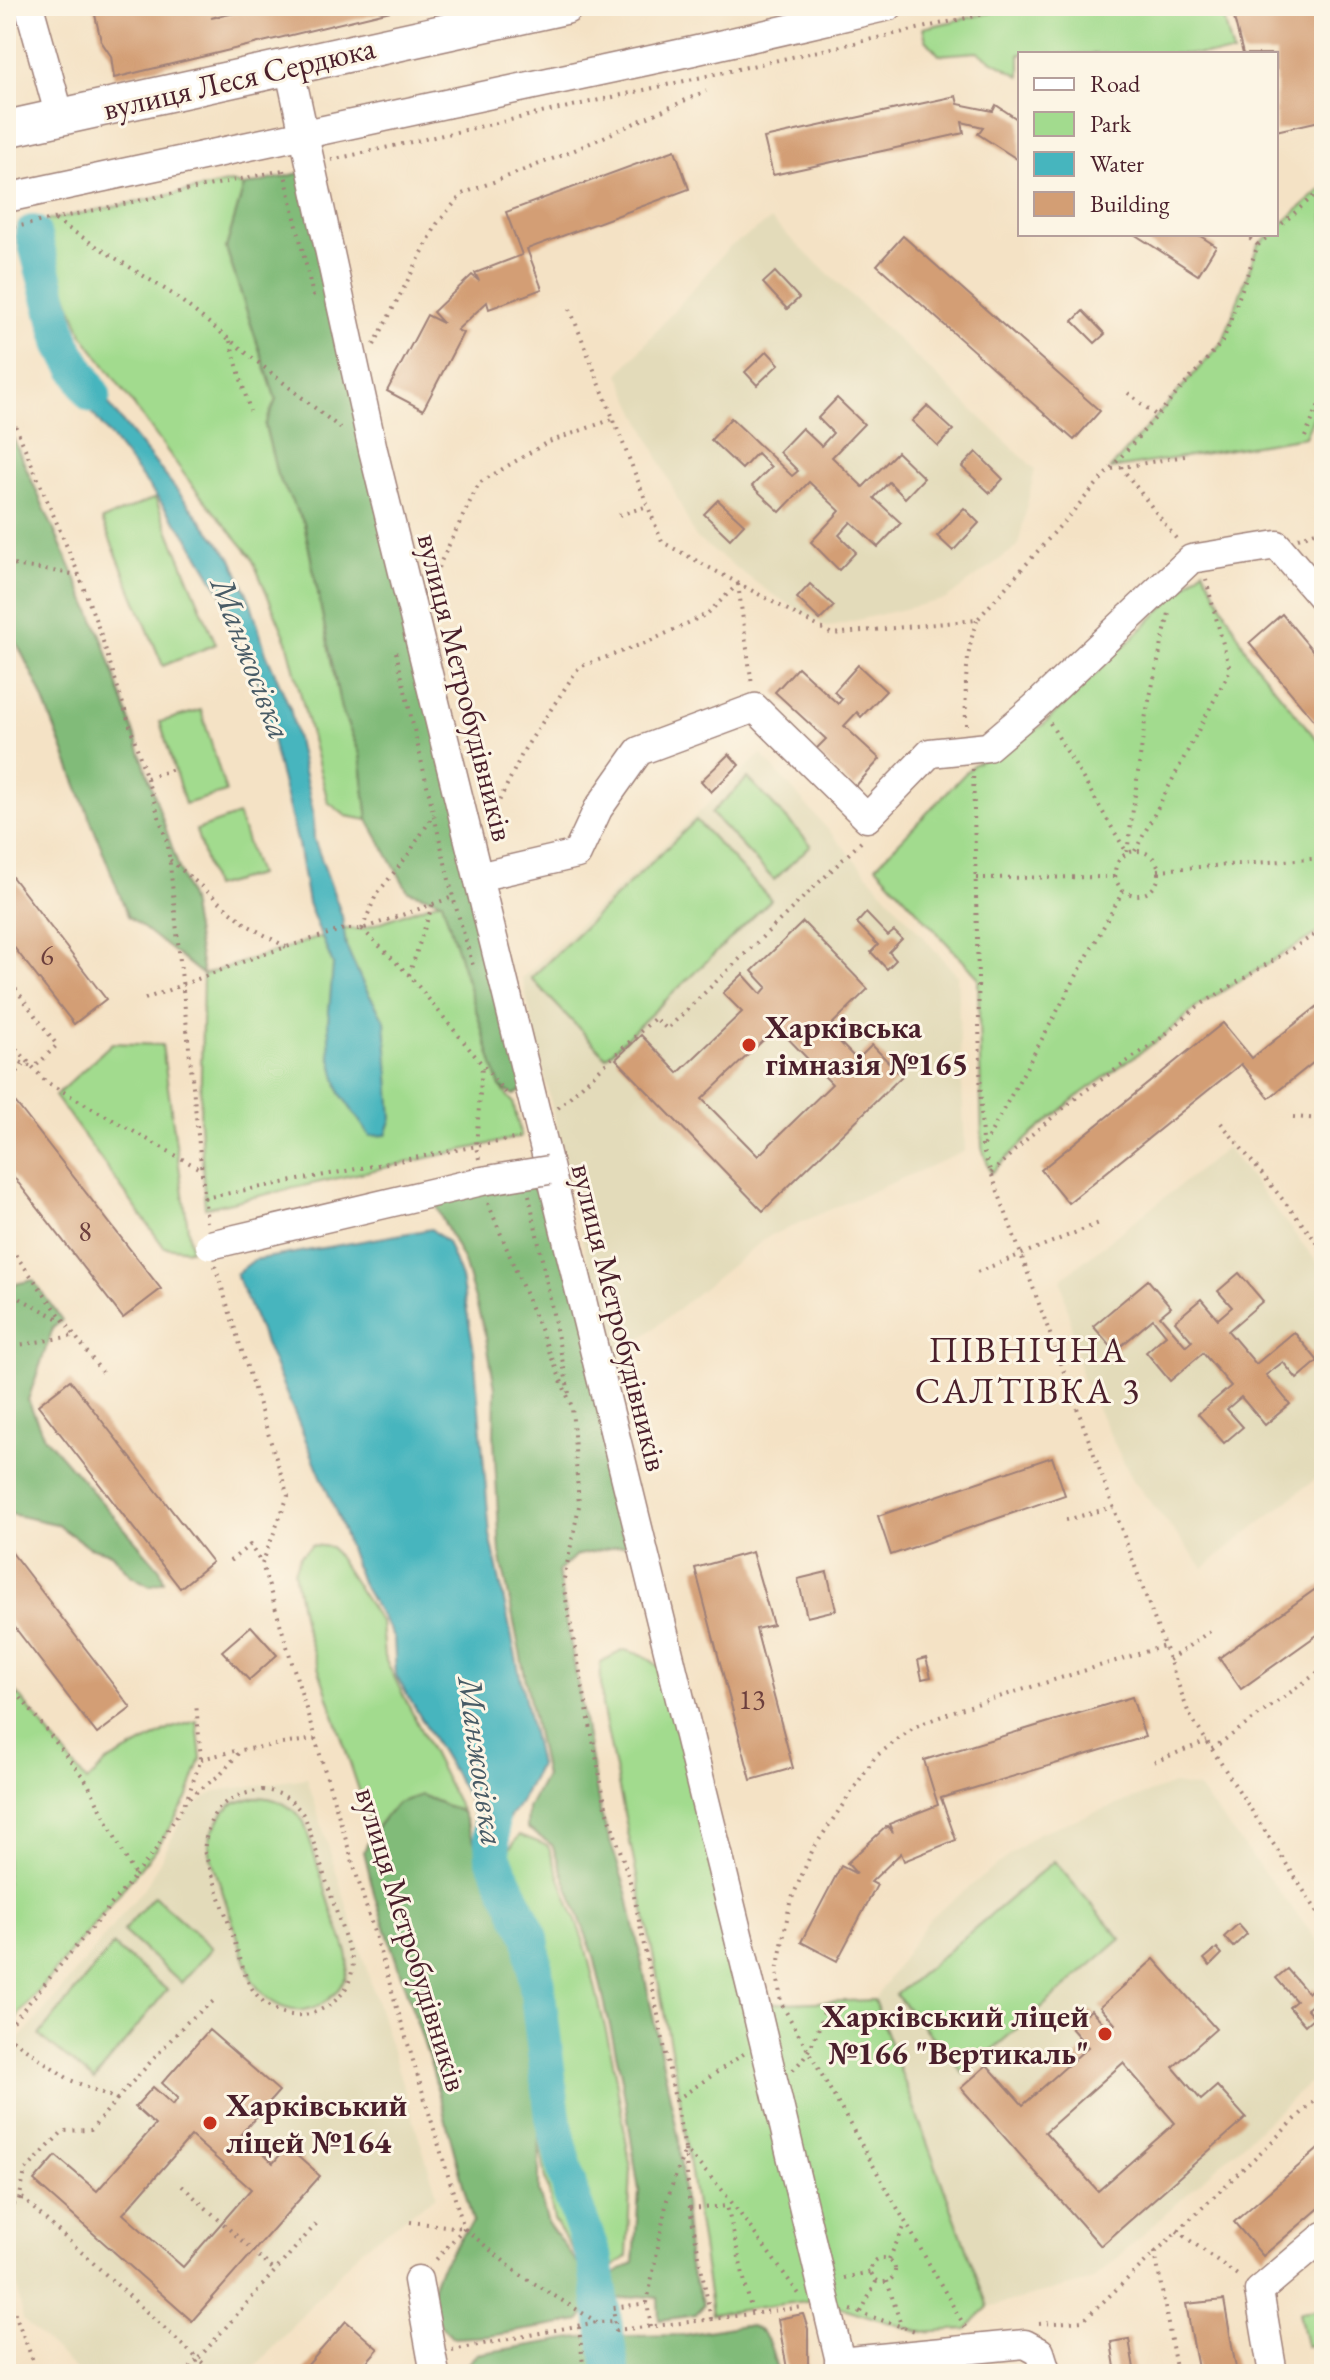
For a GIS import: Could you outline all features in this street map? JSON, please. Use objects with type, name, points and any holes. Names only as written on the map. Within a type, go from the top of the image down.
[{"type":"main road","name":"вулиця Леся Сердюка","points":[[33,123],[565,6]]},
{"type":"street","points":[[32,6],[33,123]]},
{"type":"street","points":[[6,198],[889,6]]},
{"type":"street","name":"вулиця Метробудівників","points":[[289,66],[414,617],[841,2368],[914,2344],[1025,2344],[1040,2352],[1047,2374]]},
{"type":"street","points":[[475,866],[577,854],[598,809],[639,751],[755,708],[867,818],[930,753],[988,747],[1034,708],[1191,559],[1277,545],[1324,600]]},
{"type":"street","points":[[210,1245],[482,1181],[549,1170]]},
{"type":"street","points":[[1273,2374],[1259,2291],[1324,2236]]},
{"type":"street","points":[[418,2280],[435,2374]]},
{"type":"path","points":[[6,229],[1020,6]]},
{"type":"path","points":[[357,376],[437,224],[462,194],[568,153],[706,91]]},
{"type":"path","points":[[1278,227],[1324,187]]},
{"type":"path","points":[[53,219],[174,295],[345,432]]},
{"type":"path","points":[[1247,236],[1258,245]]},
{"type":"path","points":[[1269,236],[1258,245],[1223,341],[977,620],[970,641],[965,690],[966,726],[973,765],[982,1148],[1189,1714],[1324,1922]]},
{"type":"path","points":[[570,309],[662,542],[832,634],[977,620]]},
{"type":"path","points":[[229,339],[250,411]]},
{"type":"path","points":[[1128,393],[1157,416]]},
{"type":"path","points":[[1305,437],[1324,393]]},
{"type":"path","points":[[6,404],[79,575],[168,845],[210,1245],[219,1283],[288,1496],[262,1564]]},
{"type":"path","points":[[414,617],[479,483],[546,443],[614,419]]},
{"type":"path","points":[[1110,469],[1190,455]]},
{"type":"path","points":[[1121,467],[1191,559],[1203,569],[1230,670],[1135,851]]},
{"type":"path","points":[[619,515],[648,506]]},
{"type":"path","points":[[6,564],[79,575]]},
{"type":"path","points":[[738,584],[755,708]]},
{"type":"path","points":[[475,866],[524,750],[579,667],[648,642],[707,614],[738,584]]},
{"type":"path","points":[[1127,853],[1146,714],[1172,599]]},
{"type":"path","points":[[1048,720],[1127,853]]},
{"type":"path","points":[[147,778],[174,769]]},
{"type":"path","points":[[362,929],[376,895],[408,855],[434,814]]},
{"type":"path","points":[[1135,851],[1152,856],[1158,870],[1156,885],[1148,893],[1139,896],[1123,891],[1115,877],[1120,858],[1127,853],[1135,851]]},
{"type":"path","points":[[1158,870],[1324,858]]},
{"type":"path","points":[[170,860],[247,925],[286,947]]},
{"type":"path","points":[[976,878],[1115,877]]},
{"type":"path","points":[[553,1113],[655,1018],[667,1029],[816,886]]},
{"type":"path","points":[[982,1148],[1123,891]]},
{"type":"path","points":[[145,999],[286,947],[344,929],[362,929],[453,897]]},
{"type":"path","points":[[409,975],[433,903]]},
{"type":"path","points":[[362,929],[409,975],[513,1102]]},
{"type":"path","points":[[991,1173],[1082,1093],[1161,1038],[1197,1007],[1324,929]]},
{"type":"path","points":[[6,976],[57,1045],[34,1068]]},
{"type":"path","points":[[6,1037],[46,1082],[201,1170]]},
{"type":"path","points":[[6,1056],[34,1068]]},
{"type":"path","points":[[6,1083],[25,1064]]},
{"type":"path","points":[[482,1066],[476,1147],[485,1198],[572,1407],[579,1506],[563,1584],[605,1803],[633,1891],[685,2149],[690,2209],[711,2319]]},
{"type":"path","points":[[1293,1117],[1324,1119]]},
{"type":"path","points":[[1221,1123],[1324,1251]]},
{"type":"path","points":[[204,1198],[521,1137]]},
{"type":"path","points":[[977,1272],[1102,1222]]},
{"type":"path","points":[[6,1242],[104,1375]]},
{"type":"path","points":[[6,1291],[62,1320]]},
{"type":"path","points":[[6,1347],[73,1336]]},
{"type":"path","points":[[1066,1520],[1113,1507]]},
{"type":"path","points":[[230,1561],[250,1545],[262,1564]]},
{"type":"path","name":"вулиця Метробудівників","points":[[262,1564],[464,2228]]},
{"type":"path","points":[[1169,1660],[1213,1629]]},
{"type":"path","points":[[966,2329],[781,2003],[777,1971],[790,1903],[813,1849],[875,1757],[914,1727],[957,1710],[1164,1646]]},
{"type":"path","points":[[1212,1749],[1324,1668]]},
{"type":"path","points":[[6,1679],[87,1782],[135,1876]]},
{"type":"path","points":[[117,2099],[70,2080],[6,2032],[157,1848],[187,1799],[201,1759],[196,1703]]},
{"type":"path","points":[[201,1759],[315,1739]]},
{"type":"path","points":[[1154,1762],[1207,1741]]},
{"type":"path","points":[[187,1799],[221,1774],[241,1750]]},
{"type":"path","points":[[262,1790],[280,1792],[296,1804],[305,1817],[353,1962],[352,1977],[343,1994],[310,2015],[292,2016],[277,2012],[262,2000],[250,1986],[204,1851],[207,1828],[214,1813],[227,1799],[262,1790]]},
{"type":"path","points":[[6,2208],[18,2202],[25,2171],[63,2131],[91,2130],[186,2023],[216,1999]]},
{"type":"path","points":[[775,2090],[809,2054],[827,2002]]},
{"type":"path","points":[[675,2100],[763,2041]]},
{"type":"path","points":[[1025,2325],[1083,2321],[1324,2092]]},
{"type":"path","points":[[651,2327],[647,2303],[667,2200],[685,2149]]},
{"type":"path","points":[[647,2303],[613,2308],[616,2330],[808,2306],[724,2192],[685,2149]]},
{"type":"path","points":[[182,2186],[275,2271]]},
{"type":"path","points":[[20,2196],[216,2374]]},
{"type":"path","points":[[690,2209],[727,2206],[752,2313]]},
{"type":"path","points":[[410,2222],[464,2228],[519,2274],[599,2322]]},
{"type":"path","points":[[185,2374],[317,2223]]},
{"type":"path","points":[[889,2259],[905,2225]]},
{"type":"path","points":[[418,2280],[464,2228]]},
{"type":"path","points":[[1177,2231],[1259,2291]]},
{"type":"path","points":[[1155,2252],[1177,2374]]},
{"type":"path","points":[[878,2258],[889,2259],[893,2263],[895,2271],[887,2281],[877,2280],[871,2274],[872,2264],[878,2258]]},
{"type":"path","points":[[861,2312],[877,2280]]},
{"type":"path","points":[[887,2281],[901,2327],[914,2344]]},
{"type":"path","points":[[6,2290],[38,2374]]},
{"type":"path","points":[[827,2303],[901,2327],[914,2344]]},
{"type":"path","points":[[451,2350],[615,2321]]},
{"type":"path","points":[[579,2327],[584,2374]]},
{"type":"shaded area","points":[[771,220],[1035,469],[1018,546],[946,599],[827,627],[769,592],[696,538],[619,374],[729,247]]},
{"type":"shaded area","name":"Харківська гімназія №165","points":[[761,754],[957,975],[965,1151],[767,1237],[611,1363],[522,978]]},
{"type":"shaded area","points":[[1227,1148],[1324,1271],[1324,1472],[1203,1568],[1132,1479],[1082,1378],[1061,1279]]},
{"type":"shaded area","name":"Харківський ліцей №164","points":[[307,1778],[437,2195],[360,2250],[249,2374],[80,2374],[23,2320],[6,2219],[6,2052],[34,2023],[148,1883],[187,1810],[216,1791]]},
{"type":"shaded area","name":"Харківський ліцей №166 \"Вертикаль\"","points":[[1174,1784],[1198,1788],[1324,1949],[1324,2069],[1093,2280],[988,2307],[874,2000],[930,1918],[1038,1833]]},
{"type":"green space","points":[[1020,6],[1221,6],[1232,52],[1018,52],[1018,75],[977,52],[939,55],[926,40],[923,28]]},
{"type":"green space","points":[[313,170],[529,1087],[514,1095],[500,1087],[442,901],[408,891],[368,820],[360,754],[341,709],[304,523],[277,475],[265,425],[276,400],[226,248],[244,186]]},
{"type":"green space","points":[[231,182],[244,186],[226,248],[276,400],[265,426],[278,475],[304,523],[341,709],[360,754],[368,820],[346,816],[328,802],[287,641],[251,556],[192,485],[82,334],[40,222]]},
{"type":"green space","points":[[1324,187],[1324,393],[1305,437],[1110,469],[1223,341],[1258,245],[1269,236],[1278,236],[1278,227]]},
{"type":"green space","points":[[6,423],[101,635],[190,901],[203,975],[128,916],[39,688],[6,621]]},
{"type":"green space","points":[[155,498],[216,644],[163,666],[102,520]]},
{"type":"green space","points":[[1203,569],[1251,659],[1324,748],[1324,929],[1197,1007],[1161,1038],[1082,1093],[991,1173],[982,1148],[978,977],[876,866],[973,765],[1043,725]]},
{"type":"green space","points":[[201,710],[226,792],[185,804],[160,722]]},
{"type":"green space","points":[[748,778],[811,845],[774,880],[711,813]]},
{"type":"green space","points":[[238,815],[258,875],[213,887],[196,830]]},
{"type":"green space","points":[[696,820],[771,900],[606,1057],[531,978]]},
{"type":"green space","points":[[442,900],[500,1087],[513,1102],[521,1137],[205,1208],[200,1122],[203,975],[344,929],[362,929]]},
{"type":"green space","points":[[112,1043],[162,1045],[191,1250],[164,1247],[55,1096]]},
{"type":"green space","points":[[552,1180],[640,1541],[575,1556],[558,1572],[600,1811],[627,1892],[679,2140],[689,2266],[703,2305],[696,2315],[659,2320],[658,2298],[640,2296],[611,2300],[609,2278],[634,2262],[639,2191],[622,2079],[594,1956],[552,1845],[527,1828],[528,1808],[545,1776],[500,1553],[494,1438],[495,1388],[486,1337],[464,1262],[436,1206],[449,1198]]},
{"type":"green space","points":[[33,1280],[62,1320],[53,1328],[28,1400],[43,1435],[160,1569],[164,1581],[150,1586],[130,1575],[111,1553],[89,1547],[56,1524],[6,1513],[6,1286]]},
{"type":"green space","points":[[312,1545],[331,1547],[381,1623],[384,1657],[462,1812],[421,1795],[397,1803],[373,1832],[304,1625],[294,1571],[300,1556]]},
{"type":"green space","points":[[624,1650],[643,1655],[664,1670],[820,2299],[712,2314],[679,2092],[602,1706],[600,1662]]},
{"type":"green space","points":[[6,1679],[87,1782],[107,1762],[172,1728],[197,1721],[201,1759],[187,1799],[157,1848],[6,2030]]},
{"type":"green space","points":[[421,1795],[462,1812],[515,1940],[547,2077],[539,2120],[539,2192],[548,2224],[590,2280],[593,2299],[580,2321],[489,2336],[454,2338],[436,2319],[432,2305],[435,2279],[448,2255],[473,2222],[431,2065],[375,1897],[364,1851],[373,1832],[397,1803]]},
{"type":"green space","points":[[255,1797],[283,1803],[304,1822],[346,1948],[346,1977],[336,1993],[312,2008],[295,2010],[280,2006],[267,1998],[252,1980],[210,1854],[212,1831],[224,1811],[233,1804]]},
{"type":"green space","points":[[520,1835],[548,1846],[585,1945],[612,2056],[631,2169],[627,2256],[608,2271],[578,2260],[554,2220],[532,2106],[482,1891],[494,1869]]},
{"type":"green space","points":[[1054,1861],[1121,1939],[964,2074],[896,1995]]},
{"type":"green space","points":[[154,1896],[212,1948],[181,1983],[123,1931]]},
{"type":"green space","points":[[113,1945],[167,1990],[94,2080],[39,2035]]},
{"type":"green space","points":[[874,2000],[988,2307],[966,2329],[919,2332],[827,2303],[755,2004]]},
{"type":"green space","points":[[1324,2309],[1324,2343],[1306,2346],[1299,2312]]},
{"type":"green space","points":[[744,2325],[759,2330],[765,2336],[778,2374],[465,2374],[464,2367],[477,2354],[580,2337],[683,2335]]},
{"type":"water","points":[[72,349],[115,413],[232,559],[251,603],[266,653],[290,708],[313,812],[314,839],[342,916],[346,946],[363,984],[385,1021],[392,1118],[386,1135],[370,1136],[340,1093],[330,1055],[328,1022],[333,965],[308,903],[298,844],[267,710],[250,655],[227,603],[189,539],[60,371]]},
{"type":"water","points":[[431,1229],[447,1242],[461,1278],[474,1351],[490,1535],[539,1765],[503,1827],[493,1857],[483,1827],[463,1789],[396,1676],[394,1638],[361,1582],[339,1519],[236,1274],[254,1260]]},
{"type":"building","points":[[93,6],[255,6],[211,18],[269,6],[407,7],[114,78],[111,56],[101,41]]},
{"type":"building","points":[[1248,6],[1324,6],[1324,120],[1278,131],[1278,52],[1242,52],[1232,10]]},
{"type":"building","points":[[956,96],[958,104],[993,111],[996,105],[1018,120],[1018,160],[978,134],[983,127],[962,122],[964,133],[773,175],[764,138]]},
{"type":"building","points":[[675,150],[689,189],[527,249],[542,289],[489,309],[487,302],[457,330],[463,333],[423,410],[387,391],[427,315],[443,323],[433,312],[472,275],[479,281],[475,273],[522,255],[506,212]]},
{"type":"building","points":[[903,236],[1100,411],[1074,440],[877,265]]},
{"type":"building","points":[[1137,236],[1200,236],[1216,246],[1198,275]]},
{"type":"building","points":[[775,272],[799,298],[787,309],[763,283]]},
{"type":"building","points":[[1083,311],[1105,334],[1095,343],[1073,321]]},
{"type":"building","points":[[767,351],[779,364],[757,385],[745,372]]},
{"type":"building","points":[[837,398],[864,424],[832,457],[863,487],[897,452],[924,478],[905,498],[889,482],[874,498],[901,523],[878,547],[851,522],[839,535],[856,552],[839,570],[811,542],[840,511],[809,482],[780,512],[752,486],[771,467],[757,453],[742,469],[711,440],[731,418],[792,476],[798,471],[779,452],[802,428],[821,446],[833,433],[818,418]]},
{"type":"building","points":[[927,406],[953,430],[938,446],[912,421]]},
{"type":"building","points":[[976,452],[1003,479],[990,493],[962,467]]},
{"type":"building","points":[[718,500],[744,524],[730,539],[704,514]]},
{"type":"building","points":[[964,508],[979,523],[953,551],[937,536]]},
{"type":"building","points":[[810,584],[834,606],[820,620],[797,598]]},
{"type":"building","points":[[1282,614],[1324,664],[1324,732],[1249,643]]},
{"type":"building","points":[[858,665],[886,691],[861,717],[857,712],[844,726],[880,759],[854,788],[814,751],[826,739],[775,692],[798,667],[838,704],[842,699],[834,692]]},
{"type":"building","points":[[729,754],[739,765],[711,792],[701,781]]},
{"type":"building","points":[[6,869],[106,999],[74,1024],[6,937]]},
{"type":"building","points":[[866,913],[888,936],[894,931],[902,939],[889,952],[896,960],[887,969],[871,952],[878,945],[857,923]]},
{"type":"building","points":[[803,922],[868,989],[827,1029],[857,1060],[872,1045],[902,1076],[763,1211],[616,1059],[641,1035],[678,1073],[742,1012],[723,993],[743,974],[761,994],[767,987],[752,971]],"holes":[[[777,1027],[832,1084],[758,1156],[702,1099]]]},
{"type":"building","points":[[1324,1001],[1324,1054],[1269,1098],[1241,1064],[1068,1203],[1041,1170],[1223,1023],[1252,1058]]},
{"type":"building","points":[[16,1103],[161,1289],[123,1318],[6,1167],[6,1111]]},
{"type":"building","points":[[1239,1273],[1263,1301],[1228,1331],[1256,1364],[1294,1332],[1318,1361],[1297,1379],[1283,1362],[1266,1375],[1290,1404],[1265,1425],[1241,1397],[1227,1409],[1243,1427],[1224,1443],[1198,1414],[1231,1386],[1203,1353],[1170,1381],[1146,1352],[1166,1335],[1153,1319],[1115,1351],[1093,1326],[1148,1280],[1171,1307],[1160,1316],[1186,1346],[1192,1341],[1175,1321],[1201,1299],[1218,1319],[1232,1307],[1218,1291]]},
{"type":"building","points":[[70,1380],[212,1562],[180,1588],[38,1405]]},
{"type":"building","points":[[1052,1457],[1065,1495],[891,1555],[878,1516]]},
{"type":"building","points":[[6,1545],[131,1708],[97,1734],[6,1616]]},
{"type":"building","points":[[752,1552],[773,1625],[756,1629],[793,1768],[751,1780],[695,1568]]},
{"type":"building","points":[[827,1572],[836,1610],[807,1617],[798,1579]]},
{"type":"building","points":[[1324,1583],[1324,1630],[1241,1689],[1219,1658]]},
{"type":"building","points":[[251,1626],[277,1655],[249,1680],[222,1651]]},
{"type":"building","points":[[926,1658],[931,1677],[922,1679],[918,1660]]},
{"type":"building","points":[[1132,1697],[1145,1737],[941,1798],[956,1840],[904,1861],[901,1853],[871,1882],[877,1885],[837,1961],[801,1942],[841,1866],[857,1874],[847,1863],[887,1826],[893,1833],[889,1824],[938,1805],[924,1760]]},
{"type":"building","points":[[1238,1924],[1247,1934],[1233,1947],[1224,1937]]},
{"type":"building","points":[[1217,1948],[1222,1954],[1210,1966],[1204,1959]]},
{"type":"building","points":[[1154,1959],[1216,2029],[1173,2067],[1201,2100],[1217,2086],[1246,2118],[1101,2246],[961,2088],[987,2065],[1023,2105],[1088,2047],[1071,2028],[1091,2010],[1109,2029],[1115,2024],[1100,2007]],"holes":[[[1123,2063],[1175,2123],[1098,2191],[1045,2132]]]},
{"type":"building","points":[[1287,1969],[1308,1993],[1313,1988],[1321,1997],[1307,2009],[1314,2017],[1305,2025],[1289,2007],[1296,2001],[1276,1978]]},
{"type":"building","points":[[209,2030],[279,2091],[241,2134],[273,2163],[287,2147],[320,2176],[192,2321],[34,2181],[56,2156],[97,2191],[155,2125],[135,2107],[153,2087],[173,2105],[178,2098],[162,2083]],"holes":[[[191,2136],[251,2189],[183,2267],[123,2214]]]},
{"type":"building","points":[[1324,2144],[1324,2204],[1263,2256],[1234,2222]]},
{"type":"building","points":[[1224,2300],[1237,2374],[1199,2374],[1186,2304]]},
{"type":"building","points":[[803,2314],[808,2329],[808,2374],[788,2374],[778,2319]]},
{"type":"building","points":[[346,2321],[378,2349],[356,2374],[300,2374]]},
{"type":"building","points":[[1129,2339],[1135,2374],[1116,2374],[1111,2342]]},
{"type":"waterway","name":"Манжосівка","points":[[33,233],[63,345],[93,395]]},
{"type":"waterway","name":"Манжосівка","points":[[490,1809],[493,1857],[531,1938],[553,2117],[571,2195],[595,2260],[612,2374]]},
{"type":"place","name":"Харківська гімназія №165","points":[[749,1045]]},
{"type":"place","name":"Харківський ліцей №166 \"Вертикаль\"","points":[[1105,2034]]},
{"type":"place","name":"Харківський ліцей №164","points":[[210,2123]]},
{"type":"district","name":"ПІВНІЧНА САЛТІВКА 3","points":[[1028,1370]]}]
